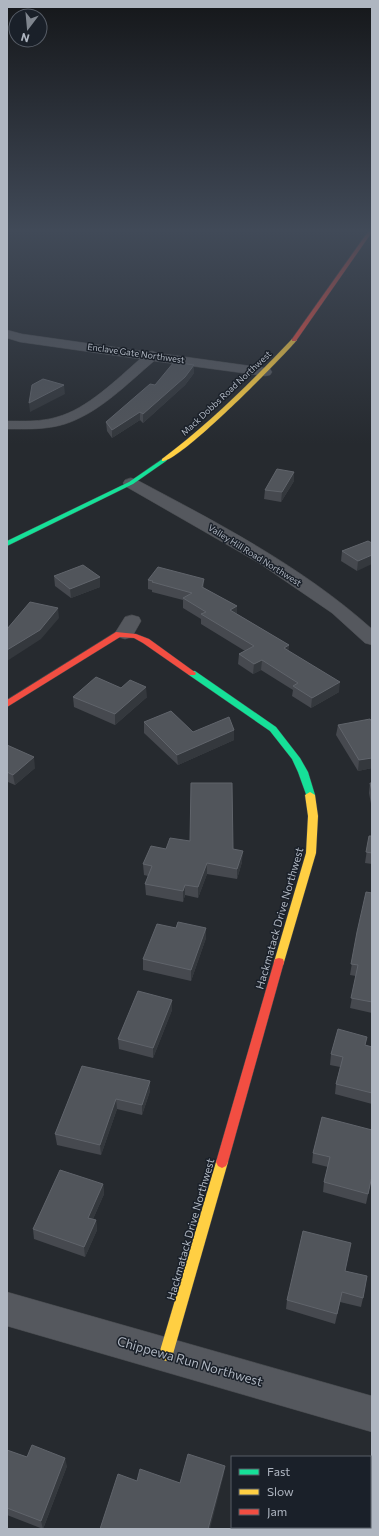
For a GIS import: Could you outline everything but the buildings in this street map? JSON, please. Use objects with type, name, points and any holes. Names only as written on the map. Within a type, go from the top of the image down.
[{"type":"street","name":"Mack Dobbs Road Northwest","points":[[7,544],[131,483],[186,444],[265,372],[299,335],[323,301]]},
{"type":"street","name":"Enclave Gate Northwest","points":[[7,334],[20,338],[152,355],[265,372]]},
{"type":"street","points":[[7,425],[37,426],[60,421],[82,412],[123,381],[152,355]]},
{"type":"street","name":"Valley Hill Road Northwest","points":[[131,483],[265,559],[339,609],[372,638]]},
{"type":"street","name":"Hackmatack Drive Northwest","points":[[7,704],[129,627],[136,636],[146,641],[272,730],[287,745],[303,770],[312,797],[314,821],[311,853],[166,1354]]},
{"type":"street","name":"Chippewa Run Northwest","points":[[7,1309],[372,1414]]},
{"type":"traffic: fast","points":[[7,544],[131,483],[164,460]]},
{"type":"traffic: fast","points":[[192,673],[273,729],[296,758],[303,772],[310,795]]},
{"type":"traffic: slow","points":[[164,460],[216,418],[264,372],[294,340]]},
{"type":"traffic: slow","points":[[279,962],[311,853],[313,816],[310,795]]},
{"type":"traffic: slow","points":[[166,1354],[222,1162]]},
{"type":"traffic: jam","points":[[294,340],[322,301]]},
{"type":"traffic: jam","points":[[7,704],[119,634],[136,636],[146,641],[192,673]]},
{"type":"traffic: jam","points":[[222,1162],[279,962]]}]
